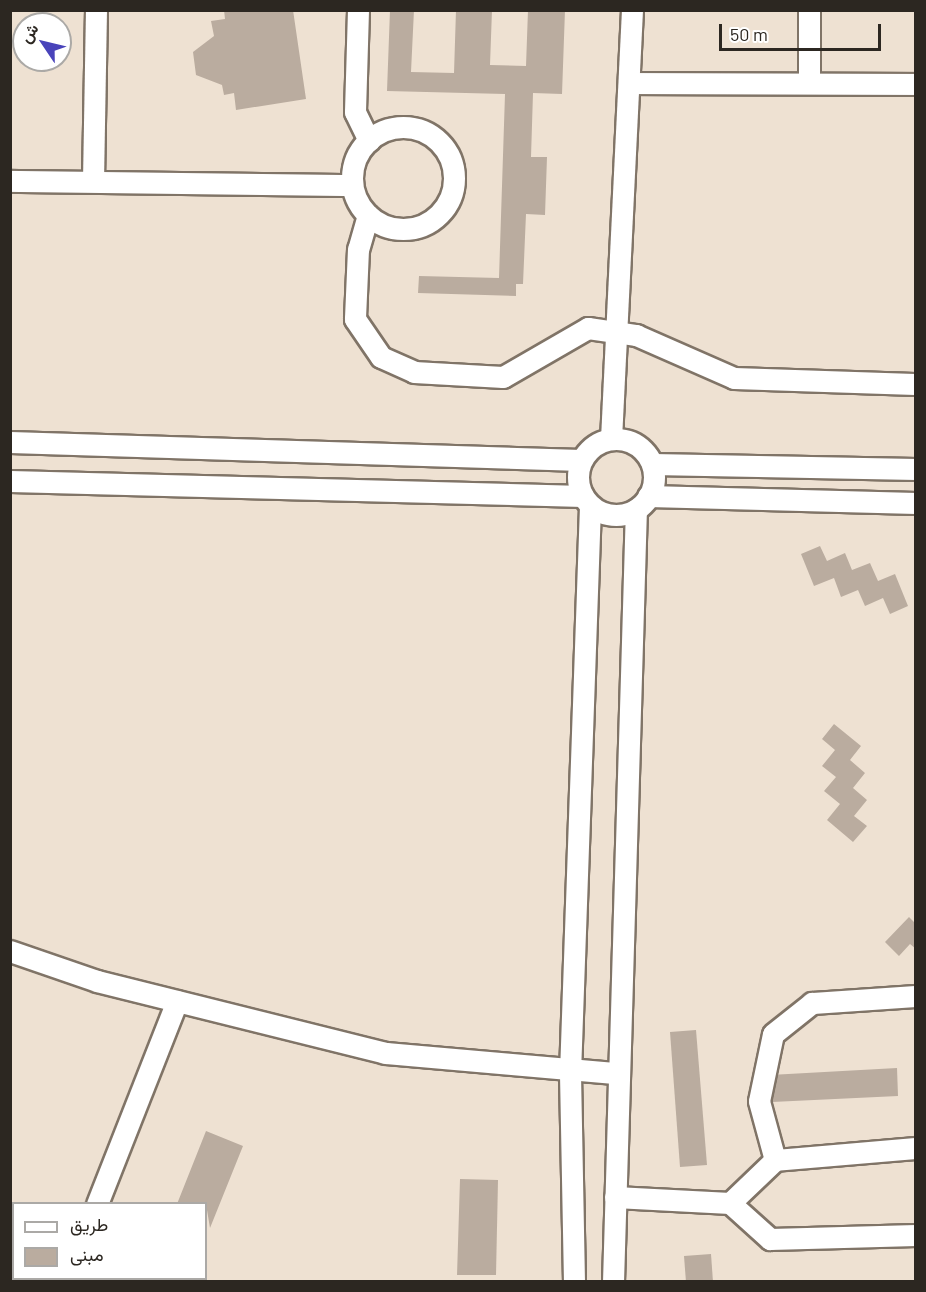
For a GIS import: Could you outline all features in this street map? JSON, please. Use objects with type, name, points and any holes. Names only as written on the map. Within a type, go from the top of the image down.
[{"type":"street","points":[[93,181],[96,10]]},
{"type":"street","points":[[358,10],[355,112],[369,141]]},
{"type":"street","points":[[611,439],[631,83],[632,10]]},
{"type":"street","points":[[809,10],[809,83]]},
{"type":"street","points":[[631,83],[915,84]]},
{"type":"street","points":[[398,128],[429,134],[450,158],[454,175],[445,208],[424,224],[399,230],[368,216],[352,185],[353,168],[369,141],[398,128]]},
{"type":"street","points":[[10,181],[352,185]]},
{"type":"street","points":[[368,216],[358,249],[355,319],[381,357],[414,372],[503,377],[588,328],[616,336],[636,335],[734,378],[915,384]]},
{"type":"street","points":[[10,442],[582,460],[611,439],[636,445],[652,464],[915,469]]},
{"type":"street","points":[[574,1281],[570,1073],[586,501],[582,460]]},
{"type":"street","points":[[613,1281],[615,1073],[642,503],[652,464]]},
{"type":"street","points":[[10,481],[586,501],[613,515],[642,503],[915,503]]},
{"type":"street","points":[[10,951],[177,1001],[385,1053],[570,1073],[615,1073]]},
{"type":"street","points":[[775,1160],[759,1101],[773,1034],[812,1003],[915,996]]},
{"type":"street","points":[[97,1202],[177,1001]]},
{"type":"street","points":[[730,1203],[775,1160],[915,1148]]},
{"type":"street","points":[[615,1197],[730,1203],[770,1239],[915,1235]]},
{"type":"building","points":[[224,10],[293,10],[306,99],[236,110],[234,93],[224,95],[222,85],[196,75],[193,52],[214,36],[211,21],[225,19]]},
{"type":"building","points":[[390,10],[414,10],[411,72],[454,73],[456,10],[492,10],[490,65],[526,66],[528,10],[565,10],[562,94],[533,93],[531,157],[547,157],[545,215],[526,214],[523,284],[516,284],[516,296],[418,293],[419,276],[499,278],[505,94],[387,91]]},
{"type":"building","points":[[820,546],[827,561],[845,553],[852,570],[870,563],[878,581],[895,574],[908,606],[890,614],[883,598],[865,606],[858,590],[841,597],[834,578],[814,586],[801,554]]},
{"type":"building","points":[[834,724],[861,746],[850,760],[865,773],[853,788],[867,800],[854,816],[867,826],[853,842],[827,820],[840,804],[824,791],[836,777],[822,766],[835,750],[822,739]]},
{"type":"building","points":[[909,917],[916,924],[916,949],[910,944],[899,956],[885,942]]},
{"type":"building","points":[[696,1030],[707,1165],[680,1167],[670,1032]]},
{"type":"building","points":[[897,1068],[898,1096],[772,1102],[770,1075]]},
{"type":"building","points":[[206,1131],[243,1146],[210,1228],[207,1202],[178,1202]]},
{"type":"building","points":[[460,1179],[498,1180],[496,1275],[457,1275]]},
{"type":"building","points":[[711,1254],[713,1282],[686,1282],[684,1256]]}]
